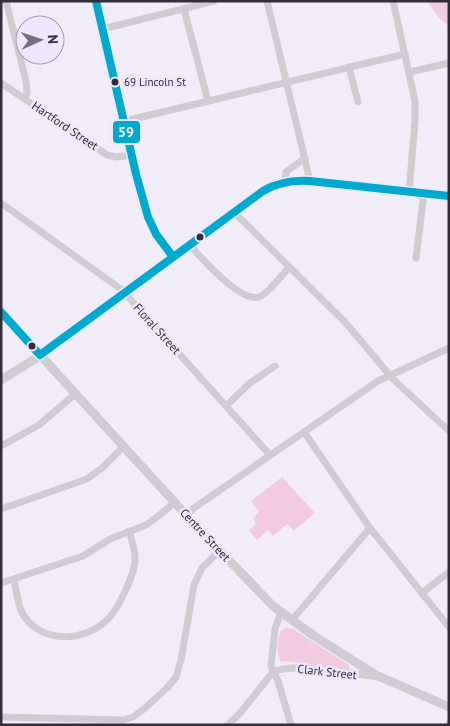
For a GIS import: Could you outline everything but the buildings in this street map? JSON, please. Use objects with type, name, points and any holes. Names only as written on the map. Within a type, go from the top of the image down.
[{"type":"main road","points":[[1,380],[40,355],[268,188],[285,181],[310,181],[449,196]]},
{"type":"main road","name":"Centre Street","points":[[1,312],[265,599],[292,620],[381,678],[449,707]]},
{"type":"street","points":[[6,1],[26,81],[27,92],[25,98]]},
{"type":"street","points":[[96,1],[150,223],[158,238],[173,257]]},
{"type":"street","points":[[103,29],[214,1]]},
{"type":"street","points":[[267,1],[310,181]]},
{"type":"street","points":[[393,1],[410,72],[416,111],[409,192]]},
{"type":"street","points":[[184,9],[208,101]]},
{"type":"street","points":[[126,121],[405,54]]},
{"type":"street","points":[[410,72],[449,63]]},
{"type":"street","points":[[348,67],[358,102]]},
{"type":"street","name":"Hartford Street","points":[[1,83],[107,155],[116,157],[132,155]]},
{"type":"street","points":[[285,181],[286,172],[305,158]]},
{"type":"street","points":[[416,258],[424,193]]},
{"type":"street","name":"Floral Street","points":[[1,204],[124,293],[270,455]]},
{"type":"street","points":[[234,212],[345,322],[389,375],[449,432]]},
{"type":"street","points":[[190,245],[234,288],[254,298],[263,295],[289,267]]},
{"type":"street","points":[[186,515],[341,406],[389,375],[449,348]]},
{"type":"street","points":[[226,406],[250,383],[275,366]]},
{"type":"street","points":[[1,446],[39,426],[75,394]]},
{"type":"street","points":[[304,432],[370,528],[449,627]]},
{"type":"street","points":[[1,509],[87,479],[102,468],[124,446]]},
{"type":"street","points":[[1,583],[77,559],[110,539],[151,522],[175,502]]},
{"type":"street","points":[[292,620],[370,528]]},
{"type":"street","points":[[14,580],[20,608],[34,628],[48,635],[60,637],[90,631],[104,623],[110,616],[131,575],[135,556],[129,531]]},
{"type":"street","points":[[1,717],[122,722],[144,709],[176,677],[181,660],[194,585],[202,568],[219,551]]},
{"type":"street","points":[[422,593],[449,572]]},
{"type":"street","points":[[281,612],[274,634],[271,662],[291,725]]},
{"type":"street","name":"Clark Street","points":[[273,672],[284,668],[306,669],[381,678]]},
{"type":"street","points":[[228,725],[273,672]]},
{"type":"shaded area","points":[[427,1],[449,1],[449,26],[440,19]]},
{"type":"shaded area","points":[[282,477],[315,513],[294,531],[287,524],[273,536],[268,530],[257,540],[249,530],[256,524],[253,519],[259,511],[251,501]]},
{"type":"shaded area","points":[[293,629],[349,665],[350,669],[280,661],[279,637],[281,630]]},
{"type":"transit line","name":"59","points":[[96,1],[136,174],[148,217],[156,234],[173,257]]},
{"type":"transit line","name":"59","points":[[1,312],[40,355],[263,191],[280,184],[292,181],[310,181],[449,196]]},
{"type":"place","name":"69 Lincoln St","points":[[115,82]]}]
